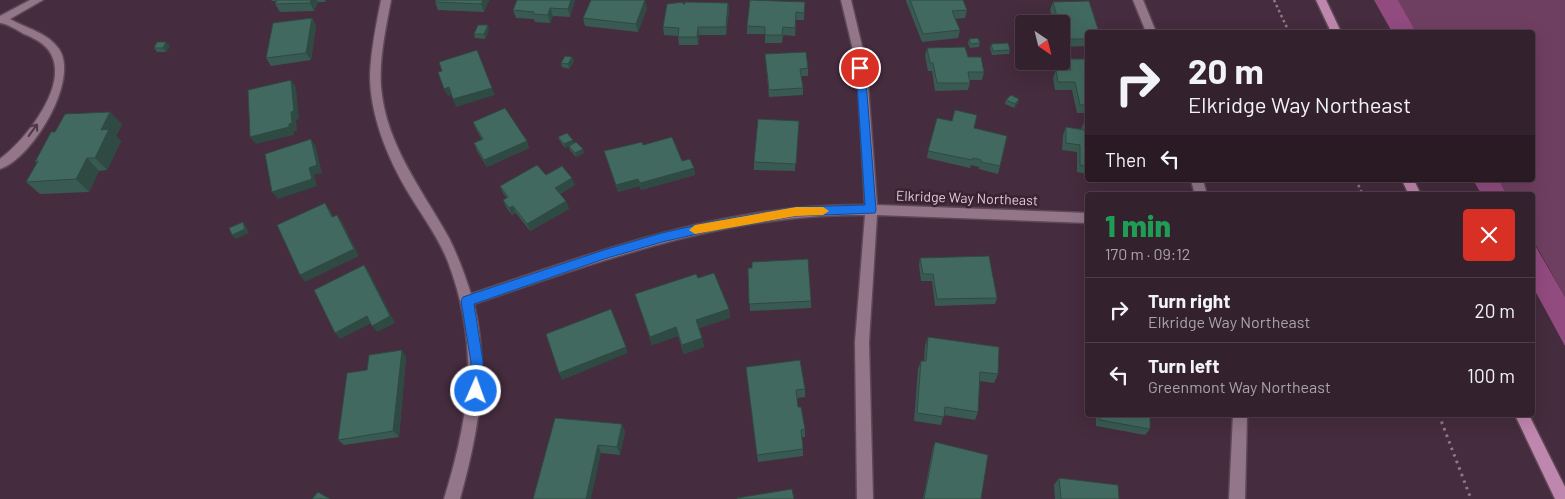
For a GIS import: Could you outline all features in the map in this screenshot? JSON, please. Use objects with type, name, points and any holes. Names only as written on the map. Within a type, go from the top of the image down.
[{"type":"main road","points":[[1321,0],[1335,30]]},
{"type":"main road","points":[[1523,417],[1563,499]]},
{"type":"street","points":[[1,20],[38,0]]},
{"type":"street","points":[[386,0],[377,62],[376,86],[379,106],[406,177],[454,260],[467,301],[477,362],[476,406],[464,461],[452,499]]},
{"type":"street","points":[[846,0],[858,50],[863,86],[871,210],[862,342],[865,499]]},
{"type":"street","points":[[1138,0],[1151,30]]},
{"type":"street","points":[[0,165],[18,150],[41,118],[58,91],[61,69],[56,51],[39,35],[14,27],[1,20]]},
{"type":"street","name":"Elkridge Way Northeast","points":[[467,301],[604,254],[662,238],[717,225],[796,212],[871,210],[1085,218]]},
{"type":"street","points":[[1237,499],[1240,417]]},
{"type":"path","points":[[1274,0],[1288,30]]},
{"type":"path","points":[[1440,417],[1471,499]]},
{"type":"shaded area","points":[[1374,0],[1398,0],[1415,30],[1391,30]]},
{"type":"shaded area","points":[[1398,0],[1565,0],[1565,297],[1535,244],[1535,192],[1505,192],[1500,182],[1535,182],[1535,30],[1415,30]]},
{"type":"shaded area","points":[[1474,182],[1500,182],[1505,192],[1480,192]]},
{"type":"shaded area","points":[[1535,245],[1565,297],[1565,346],[1535,291]]},
{"type":"building","points":[[277,0],[311,0],[310,3],[275,4]]},
{"type":"building","points":[[436,0],[483,0],[481,4],[435,2]]},
{"type":"building","points":[[517,0],[571,0],[568,9],[550,8],[548,15],[513,10]]},
{"type":"building","points":[[591,0],[645,0],[636,24],[583,18]]},
{"type":"building","points":[[750,0],[805,2],[804,13],[796,12],[795,28],[783,27],[782,35],[765,35],[765,27],[747,26]]},
{"type":"building","points":[[910,0],[963,0],[967,10],[952,11],[960,30],[923,34]]},
{"type":"building","points":[[1089,1],[1098,30],[1085,30],[1085,39],[1070,39],[1070,15],[1057,15],[1053,2]]},
{"type":"building","points":[[683,2],[683,4],[685,2],[728,3],[726,27],[698,27],[697,37],[678,37],[679,28],[663,27],[667,4]]},
{"type":"building","points":[[312,18],[306,53],[266,58],[273,23]]},
{"type":"building","points":[[478,25],[488,25],[484,34],[474,34]]},
{"type":"building","points":[[978,38],[980,43],[971,44],[969,39]]},
{"type":"building","points":[[157,42],[166,42],[163,48],[154,48]]},
{"type":"building","points":[[1008,43],[1010,50],[993,51],[991,44]]},
{"type":"building","points":[[965,47],[968,57],[981,57],[984,72],[968,72],[970,83],[937,83],[933,63],[930,63],[927,48]]},
{"type":"building","points":[[477,50],[492,88],[453,99],[449,87],[444,89],[438,72],[442,71],[439,62]]},
{"type":"building","points":[[806,52],[808,68],[800,69],[803,88],[769,90],[765,54]]},
{"type":"building","points":[[565,56],[572,57],[568,64],[561,63]]},
{"type":"building","points":[[1070,59],[1085,59],[1085,105],[1080,105],[1075,82],[1058,82],[1056,70],[1070,70]]},
{"type":"building","points":[[291,80],[294,111],[291,112],[292,123],[289,124],[289,127],[250,137],[248,90]]},
{"type":"building","points":[[1011,95],[1019,99],[1015,104],[1006,100]]},
{"type":"building","points":[[505,108],[527,141],[484,160],[474,143],[483,139],[473,122]]},
{"type":"building","points":[[955,110],[977,115],[974,128],[1007,136],[1000,166],[981,162],[981,160],[973,158],[972,160],[928,151],[937,118],[952,121]]},
{"type":"building","points":[[110,112],[101,130],[109,129],[95,158],[87,158],[76,179],[26,182],[51,132],[55,132],[65,114]]},
{"type":"building","points":[[758,119],[799,121],[796,164],[754,162]]},
{"type":"building","points":[[1085,120],[1085,166],[1080,165],[1080,145],[1066,143],[1066,127],[1084,130]]},
{"type":"building","points":[[567,133],[573,140],[564,144],[558,137]]},
{"type":"building","points":[[672,137],[682,161],[690,159],[694,168],[640,183],[638,179],[616,185],[604,151],[642,142],[643,145]]},
{"type":"building","points":[[311,139],[317,165],[309,168],[312,179],[272,192],[265,154]]},
{"type":"building","points":[[576,142],[583,149],[575,153],[569,146]]},
{"type":"building","points":[[537,165],[546,175],[562,166],[572,178],[555,188],[566,201],[527,224],[513,206],[509,208],[503,200],[508,197],[500,186]]},
{"type":"building","points":[[325,203],[332,217],[337,215],[354,249],[300,275],[277,225]]},
{"type":"building","points":[[243,222],[245,229],[232,235],[229,228]]},
{"type":"building","points":[[989,256],[997,298],[937,299],[933,274],[923,274],[920,258]]},
{"type":"building","points":[[808,259],[811,301],[749,304],[748,268],[752,268],[752,262]]},
{"type":"building","points":[[364,265],[390,316],[372,326],[367,316],[335,333],[314,290]]},
{"type":"building","points":[[714,273],[729,309],[696,320],[702,338],[682,345],[676,327],[650,337],[635,294],[696,274],[698,278]]},
{"type":"building","points":[[611,309],[626,347],[559,373],[546,334]]},
{"type":"building","points":[[928,337],[999,347],[998,374],[980,372],[978,412],[945,407],[944,417],[917,413],[921,361],[926,361]]},
{"type":"building","points":[[402,350],[393,431],[338,440],[347,373],[367,370],[369,355]]},
{"type":"building","points":[[800,360],[805,389],[796,390],[798,407],[801,407],[805,429],[801,430],[803,449],[757,455],[746,367]]},
{"type":"building","points":[[1100,417],[1150,417],[1150,429],[1100,420]]},
{"type":"building","points":[[555,418],[622,424],[617,447],[598,445],[586,499],[533,499]]},
{"type":"building","points":[[935,442],[988,455],[981,499],[924,499]]},
{"type":"building","points":[[1059,478],[1118,485],[1119,499],[1061,499]]},
{"type":"building","points":[[792,489],[794,499],[737,499],[737,498]]},
{"type":"building","points":[[318,492],[330,499],[312,499]]},
{"type":"slow traffic","points":[[695,230],[796,212],[823,211]]},
{"type":"route","points":[[476,391],[477,362],[467,301],[604,254],[710,226],[796,212],[871,210],[863,86],[860,68]]}]
